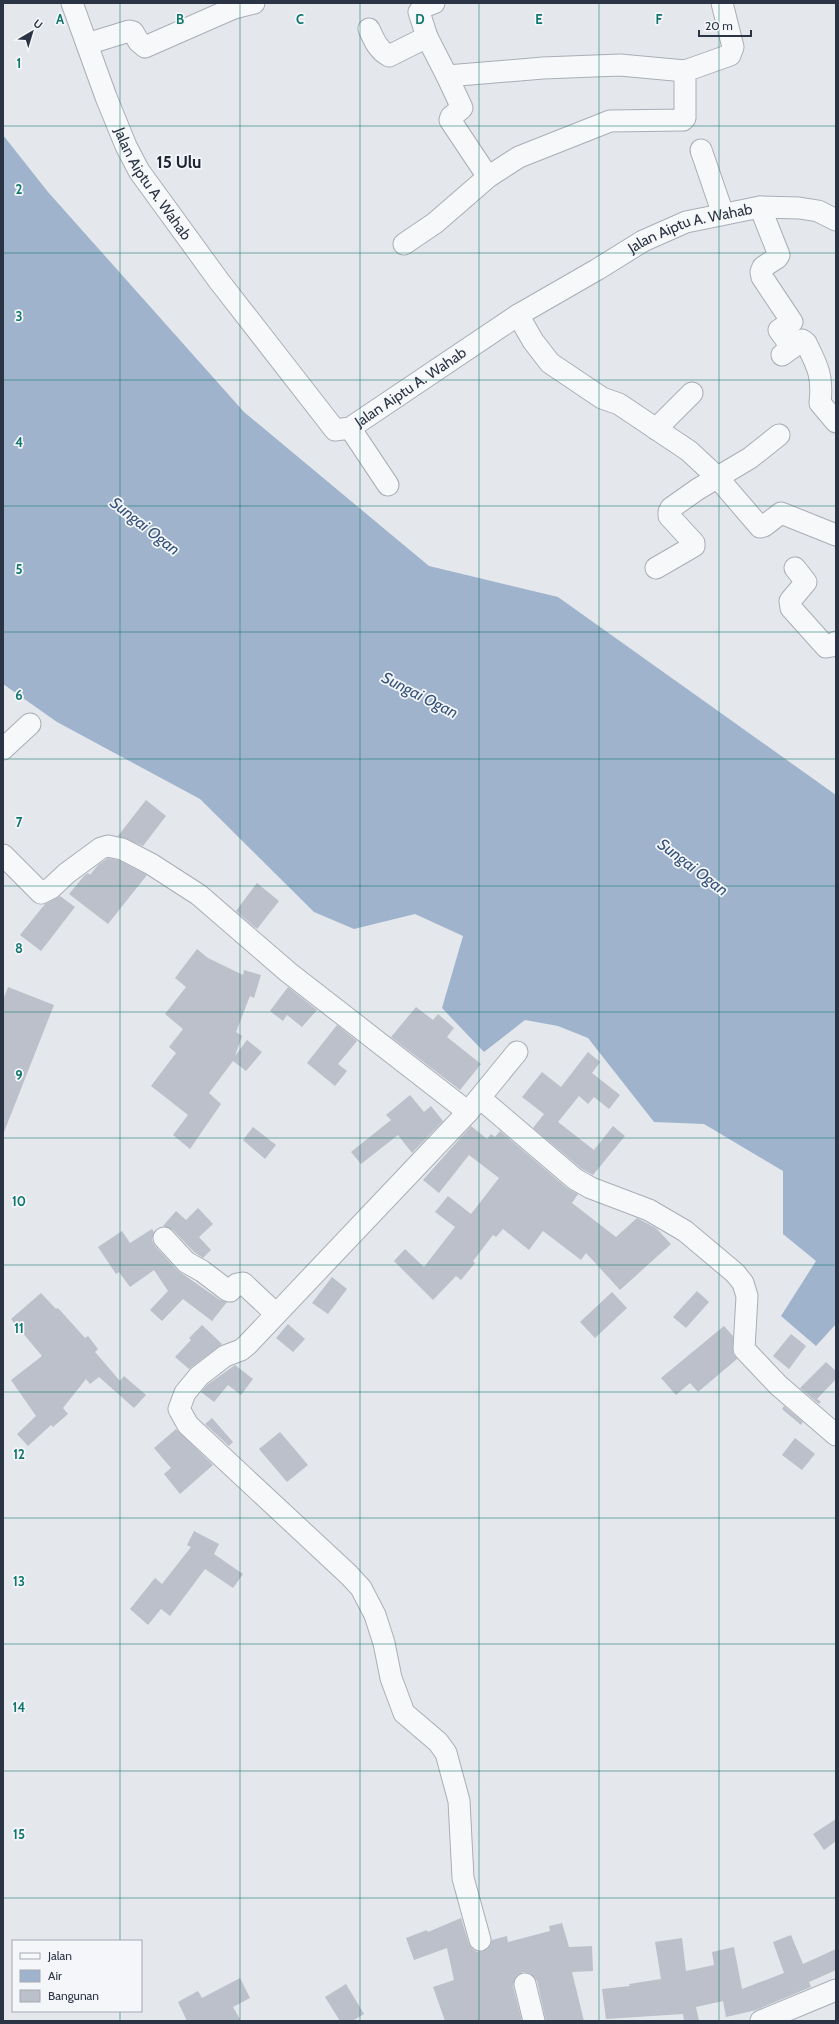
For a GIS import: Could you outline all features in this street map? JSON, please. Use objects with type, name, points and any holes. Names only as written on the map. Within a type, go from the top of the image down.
[{"type":"street","name":"Jalan Aiptu A. Wahab","points":[[72,3],[126,146],[147,184],[331,427],[340,431],[350,428],[518,315],[598,269],[643,240],[686,222],[760,207],[799,208],[818,211],[836,220]]},
{"type":"street","points":[[87,44],[129,31],[133,32],[139,42],[146,47],[233,6],[254,3]]},
{"type":"street","points":[[434,3],[423,7],[419,12],[427,37],[462,108],[451,117],[450,120],[488,177]]},
{"type":"street","points":[[447,76],[543,68],[620,65],[685,72],[730,55],[732,52],[733,47],[722,3]]},
{"type":"street","points":[[369,29],[382,53],[389,56],[427,37]]},
{"type":"street","points":[[404,244],[435,223],[488,177],[519,156],[610,121],[682,120],[686,116],[685,72]]},
{"type":"street","points":[[701,150],[723,214]]},
{"type":"street","points":[[760,207],[779,255],[763,267],[761,272],[762,277],[792,322],[772,334],[786,352],[802,340],[806,343],[819,368],[822,387],[820,403],[836,422]]},
{"type":"street","points":[[518,315],[533,340],[550,363],[597,394],[619,404],[689,451],[717,477],[760,527],[764,526],[781,513],[836,535]]},
{"type":"street","points":[[656,429],[692,393]]},
{"type":"street","points":[[350,428],[388,485]]},
{"type":"street","points":[[656,568],[694,546],[694,542],[670,516],[669,512],[671,508],[717,477],[750,458],[779,435]]},
{"type":"street","points":[[795,568],[806,582],[790,601],[791,608],[826,647],[832,646],[836,642]]},
{"type":"street","points":[[3,749],[30,724]]},
{"type":"street","points":[[9,862],[41,893],[51,888],[67,873],[101,848],[108,846],[122,849],[151,864],[198,895],[288,972],[575,1179],[591,1188],[649,1210],[685,1230],[735,1273],[743,1282],[747,1296],[743,1347],[749,1356],[778,1385],[836,1435]]},
{"type":"street","points":[[480,1940],[463,1878],[459,1800],[446,1753],[442,1746],[404,1714],[387,1666],[384,1643],[375,1615],[368,1601],[349,1575],[188,1425],[179,1412],[185,1393],[199,1376],[225,1356],[241,1350],[247,1345],[474,1105],[517,1052]]},
{"type":"street","points":[[164,1238],[186,1262],[202,1270],[227,1290],[230,1291],[237,1284],[243,1283],[276,1314]]},
{"type":"street","points":[[525,1984],[534,2021]]},
{"type":"street","points":[[761,2021],[836,1990]]},
{"type":"water","name":"Sungai Ogan","points":[[3,135],[48,192],[244,412],[429,566],[558,597],[836,795],[836,1324],[816,1346],[781,1316],[816,1261],[783,1234],[783,1171],[704,1124],[654,1122],[588,1038],[558,1026],[525,1020],[484,1052],[442,1008],[463,936],[415,914],[354,929],[314,912],[200,799],[57,722],[3,684]]},
{"type":"building","points":[[146,800],[166,816],[143,846],[118,836]]},
{"type":"building","points":[[108,858],[118,860],[147,875],[108,924],[69,894],[84,876],[88,873],[90,875],[98,865]]},
{"type":"building","points":[[257,883],[279,901],[257,929],[236,911]]},
{"type":"building","points":[[60,896],[75,907],[41,951],[20,935],[45,904]]},
{"type":"building","points":[[197,949],[208,958],[243,975],[244,970],[261,975],[254,998],[250,996],[236,1032],[242,1036],[235,1056],[247,1040],[262,1052],[246,1071],[233,1061],[209,1093],[221,1104],[190,1149],[173,1135],[188,1115],[151,1086],[176,1053],[169,1047],[183,1029],[165,1014],[186,987],[175,978]]},
{"type":"building","points":[[8,987],[54,1005],[4,1132],[3,1000]]},
{"type":"building","points":[[288,987],[317,1010],[302,1027],[287,1015],[283,1021],[270,1011]]},
{"type":"building","points":[[416,1007],[433,1020],[438,1014],[454,1028],[447,1037],[481,1064],[460,1090],[391,1037]]},
{"type":"building","points":[[337,1025],[357,1041],[338,1064],[347,1071],[335,1086],[307,1063]]},
{"type":"building","points":[[588,1052],[600,1062],[592,1073],[620,1095],[609,1109],[594,1097],[588,1104],[579,1096],[558,1122],[594,1150],[613,1126],[625,1136],[593,1175],[582,1169],[533,1128],[544,1114],[522,1097],[542,1072],[561,1087]]},
{"type":"building","points":[[410,1095],[424,1112],[431,1106],[443,1121],[412,1153],[398,1135],[361,1164],[351,1152],[391,1120],[386,1115]]},
{"type":"building","points":[[471,1126],[487,1139],[491,1134],[495,1137],[500,1131],[567,1188],[578,1194],[572,1203],[616,1237],[637,1218],[656,1228],[671,1244],[620,1290],[586,1253],[581,1260],[543,1231],[529,1250],[503,1229],[496,1237],[493,1235],[473,1261],[475,1263],[461,1280],[456,1276],[433,1300],[394,1261],[405,1249],[424,1267],[455,1227],[435,1212],[448,1196],[471,1214],[499,1178],[469,1155],[439,1193],[423,1180]]},
{"type":"building","points":[[253,1127],[276,1145],[265,1159],[243,1140]]},
{"type":"building","points":[[198,1208],[213,1224],[199,1237],[211,1250],[203,1258],[194,1252],[173,1230],[163,1226],[176,1211],[186,1220]]},
{"type":"building","points":[[152,1229],[154,1232],[152,1240],[155,1246],[177,1270],[220,1300],[227,1302],[212,1321],[183,1299],[162,1321],[150,1310],[168,1291],[154,1270],[130,1287],[119,1272],[116,1274],[98,1247],[122,1231],[130,1243]]},
{"type":"building","points":[[332,1277],[347,1289],[328,1314],[312,1303]]},
{"type":"building","points":[[697,1291],[709,1302],[686,1328],[673,1317]]},
{"type":"building","points":[[612,1292],[627,1308],[595,1338],[580,1322]]},
{"type":"building","points":[[41,1293],[56,1309],[58,1308],[85,1338],[88,1336],[98,1349],[95,1352],[120,1381],[124,1376],[146,1395],[134,1408],[99,1377],[90,1384],[86,1379],[63,1408],[68,1414],[53,1427],[51,1425],[28,1446],[17,1434],[36,1416],[11,1380],[42,1356],[11,1319]]},
{"type":"building","points":[[288,1324],[305,1339],[293,1352],[276,1338]]},
{"type":"building","points":[[202,1325],[222,1344],[189,1369],[175,1357],[191,1340],[189,1338]]},
{"type":"building","points":[[724,1326],[733,1336],[733,1353],[737,1359],[698,1392],[690,1383],[676,1395],[661,1378]]},
{"type":"building","points":[[791,1334],[806,1346],[789,1369],[773,1356]]},
{"type":"building","points":[[826,1362],[836,1371],[836,1379],[817,1399],[821,1402],[819,1404],[800,1388]]},
{"type":"building","points":[[235,1365],[253,1379],[241,1395],[228,1385],[214,1402],[201,1392],[207,1385]]},
{"type":"building","points":[[784,1406],[803,1422],[801,1425],[782,1409]]},
{"type":"building","points":[[212,1418],[233,1442],[229,1446],[205,1424]]},
{"type":"building","points":[[176,1429],[213,1465],[180,1494],[164,1474],[171,1468],[154,1448]]},
{"type":"building","points":[[280,1432],[308,1465],[287,1482],[259,1449]]},
{"type":"building","points":[[795,1438],[815,1454],[802,1470],[782,1455]]},
{"type":"building","points":[[194,1531],[219,1544],[214,1554],[243,1574],[233,1588],[205,1569],[170,1616],[161,1609],[148,1625],[130,1609],[155,1578],[162,1584],[191,1547],[187,1545]]},
{"type":"building","points":[[836,1819],[836,1841],[824,1850],[813,1834]]},
{"type":"building","points":[[461,1918],[469,1944],[472,1949],[477,1952],[488,1949],[492,1940],[507,1936],[508,1942],[550,1931],[549,1926],[562,1923],[569,1947],[592,1946],[593,1971],[572,1972],[584,2021],[546,2021],[537,1981],[529,1973],[523,1972],[516,1976],[513,1986],[522,2021],[445,2021],[433,1987],[454,1980],[447,1948],[414,1960],[406,1938],[427,1930],[428,1932]]},
{"type":"building","points":[[791,1935],[803,1964],[836,1949],[836,1970],[809,1982],[811,1987],[756,2010],[726,2017],[723,2001],[696,2007],[699,2021],[684,2021],[683,2014],[606,2019],[602,1989],[630,1986],[629,1984],[661,1979],[655,1942],[682,1938],[686,1971],[714,1965],[712,1952],[734,1947],[742,1989],[784,1973],[773,1942]]},
{"type":"building","points":[[240,1978],[250,1998],[233,2007],[241,2021],[187,2021],[178,2002],[198,1991],[202,1998]]},
{"type":"building","points":[[346,1984],[364,2014],[352,2021],[340,2021],[325,1997]]},
{"type":"district","name":"15 Ulu","points":[[179,162]]}]
